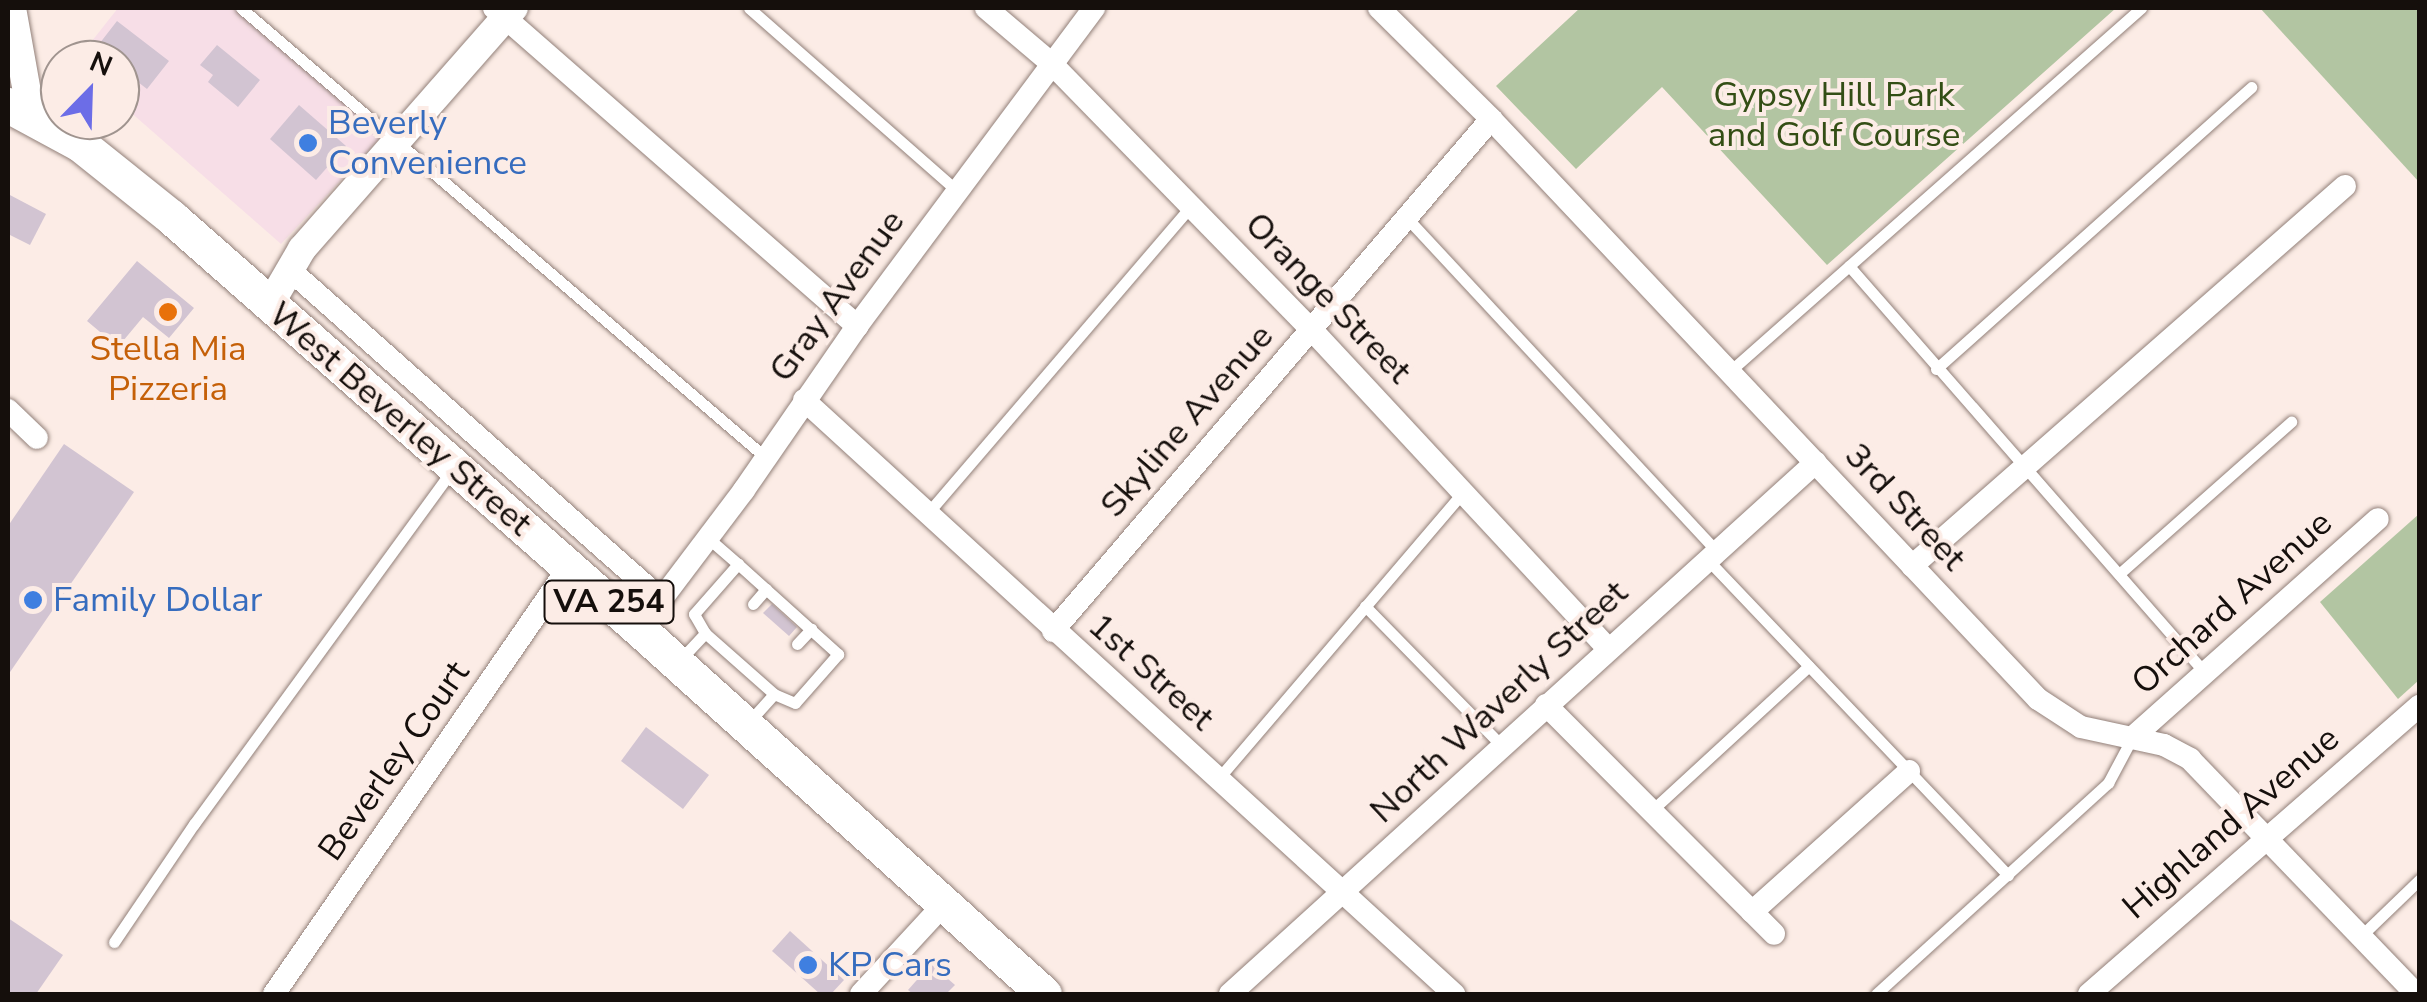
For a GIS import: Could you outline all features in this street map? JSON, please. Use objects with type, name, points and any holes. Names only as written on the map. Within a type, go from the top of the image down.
[{"type":"main road","name":"West Beverley Street","points":[[19,110],[116,172],[270,304],[1044,994]]},
{"type":"street","points":[[12,8],[19,110]]},
{"type":"street","name":"Orange Street","points":[[986,8],[1052,64],[1312,330],[1608,648]]},
{"type":"street","name":"Gray Avenue","points":[[639,629],[857,326],[1094,8]]},
{"type":"street","name":"3rd Street","points":[[1379,8],[1491,120],[2045,706],[2082,727],[2164,745],[2190,759],[2416,994]]},
{"type":"street","points":[[270,304],[302,249],[505,11],[857,326]]},
{"type":"street","name":"Skyline Avenue","points":[[1053,631],[1491,120]]},
{"type":"street","points":[[1912,566],[2344,186]]},
{"type":"street","name":"West Beverley Street","points":[[290,270],[662,600]]},
{"type":"street","name":"1st Street","points":[[804,400],[1454,994]]},
{"type":"street","points":[[8,410],[37,438]]},
{"type":"street","name":"North Waverly Street","points":[[1230,994],[1710,554],[1816,462]]},
{"type":"street","name":"Orchard Avenue","points":[[2132,738],[2378,520]]},
{"type":"street","name":"Beverley Court","points":[[274,994],[569,567]]},
{"type":"street","name":"Highland Avenue","points":[[2089,994],[2420,705]]},
{"type":"street","points":[[1546,706],[1774,934]]},
{"type":"street","points":[[1752,912],[1909,772]]},
{"type":"street","points":[[861,994],[946,903]]},
{"type":"lane","points":[[241,8],[766,457]]},
{"type":"lane","points":[[750,8],[958,191]]},
{"type":"lane","points":[[1729,372],[2141,8]]},
{"type":"lane","points":[[1936,368],[2251,87]]},
{"type":"lane","points":[[927,514],[1191,206]]},
{"type":"lane","points":[[1407,218],[1809,666],[2008,875]]},
{"type":"lane","points":[[1848,266],[2206,673]]},
{"type":"lane","points":[[2119,574],[2290,422]]},
{"type":"lane","points":[[114,942],[194,824],[454,468]]},
{"type":"lane","points":[[1218,779],[1463,492]]},
{"type":"lane","points":[[708,538],[738,564],[810,628],[838,654],[795,703],[762,684],[706,633],[694,614],[738,564]]},
{"type":"lane","points":[[752,604],[766,589]]},
{"type":"lane","points":[[1365,606],[1502,746]]},
{"type":"lane","points":[[797,644],[810,628]]},
{"type":"lane","points":[[717,644],[727,632]]},
{"type":"lane","points":[[677,664],[706,633]]},
{"type":"lane","points":[[1649,813],[1809,666]]},
{"type":"lane","points":[[762,684],[772,673]]},
{"type":"lane","points":[[746,726],[774,694]]},
{"type":"lane","points":[[1876,994],[2108,782],[2132,738]]},
{"type":"lane","points":[[2361,936],[2420,879]]},
{"type":"shaded area","points":[[118,8],[234,8],[384,134],[281,244],[140,121],[140,40],[93,40]]},
{"type":"green space","name":"Gypsy Hill Park and Golf Course","points":[[1580,8],[2116,8],[1827,265],[1662,87],[1576,169],[1496,86]]},
{"type":"green space","points":[[2260,8],[2419,8],[2419,182]]},
{"type":"green space","points":[[2419,514],[2419,680],[2398,699],[2320,602]]},
{"type":"building","points":[[117,21],[169,61],[147,89],[140,84],[140,40],[102,40]]},
{"type":"building","points":[[217,45],[260,80],[238,107],[208,82],[213,75],[200,65]]},
{"type":"building","name":"Beverly Convenience","points":[[299,105],[346,146],[316,180],[270,139]]},
{"type":"building","points":[[8,194],[46,214],[30,245],[8,234]]},
{"type":"building","points":[[137,261],[194,308],[169,338],[143,317],[118,347],[87,321]]},
{"type":"building","name":"Family Dollar","points":[[64,444],[134,492],[8,675],[8,526]]},
{"type":"building","points":[[772,604],[797,627],[789,636],[763,613]]},
{"type":"building","points":[[646,727],[709,775],[683,809],[621,761]]},
{"type":"building","points":[[8,918],[63,955],[36,994],[8,994]]},
{"type":"building","name":"KP Cars","points":[[790,931],[844,980],[831,994],[820,994],[772,951]]},
{"type":"building","points":[[931,964],[955,985],[946,994],[913,994],[908,990]]},
{"type":"place","name":"Beverly Convenience","points":[[308,143]]},
{"type":"place","name":"Stella Mia Pizzeria","points":[[168,312]]},
{"type":"place","name":"Family Dollar","points":[[33,600]]},
{"type":"place","name":"KP Cars","points":[[808,965]]}]
